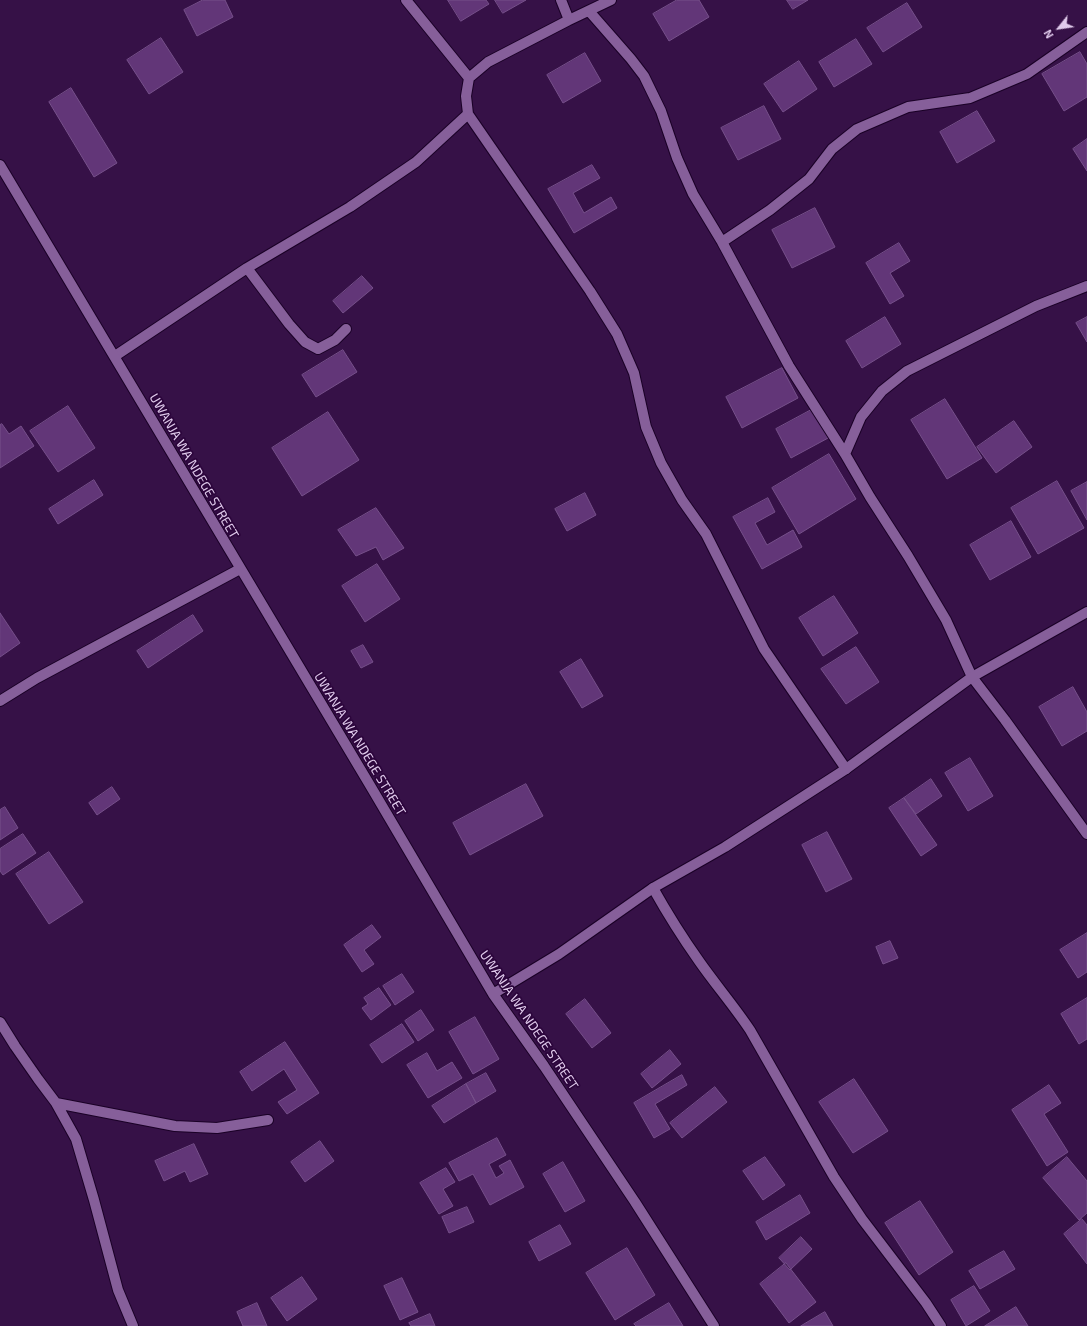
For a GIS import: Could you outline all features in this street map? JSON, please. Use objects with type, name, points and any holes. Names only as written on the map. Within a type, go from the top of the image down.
[{"type":"street","points":[[406,0],[469,78]]},
{"type":"street","points":[[561,0],[569,20]]},
{"type":"street","points":[[611,0],[488,62],[469,78],[466,96],[468,114],[590,291],[617,334],[634,373],[646,427],[661,463],[682,500],[706,534],[764,649],[846,769]]},
{"type":"street","points":[[589,11],[632,59],[644,76],[661,111],[677,158],[693,194],[722,242],[789,366],[845,454],[946,620],[972,677],[1005,720],[1087,834]]},
{"type":"street","points":[[722,242],[770,210],[809,179],[832,149],[857,129],[908,107],[970,98],[1027,74],[1087,32]]},
{"type":"street","points":[[115,356],[247,268],[350,206],[416,162],[468,114]]},
{"type":"street","name":"UWANJA WA NDEGE STREET","points":[[0,165],[115,356],[493,994],[544,1066],[635,1202],[714,1326]]},
{"type":"street","points":[[247,268],[289,324],[305,342],[318,349],[335,340],[346,329]]},
{"type":"street","points":[[845,454],[861,417],[882,391],[907,371],[1036,306],[1087,286]]},
{"type":"street","points":[[0,701],[38,678],[240,569]]},
{"type":"street","points":[[493,994],[559,954],[653,888],[724,847],[846,769],[972,677],[1087,612]]},
{"type":"street","points":[[653,888],[672,922],[750,1030],[834,1177],[862,1219],[926,1303],[941,1326]]},
{"type":"street","points":[[0,1022],[14,1046],[56,1103],[76,1139],[118,1290],[133,1326]]},
{"type":"street","points":[[56,1103],[175,1126],[217,1128],[268,1120]]},
{"type":"building","points":[[203,0],[225,0],[233,17],[197,36],[184,10]]},
{"type":"building","points":[[448,0],[486,0],[489,4],[461,21]]},
{"type":"building","points":[[495,0],[526,0],[503,13]]},
{"type":"building","points":[[677,0],[699,0],[709,17],[669,41],[653,14]]},
{"type":"building","points":[[787,0],[808,0],[793,9]]},
{"type":"building","points":[[907,3],[922,27],[883,52],[867,28]]},
{"type":"building","points":[[161,38],[183,72],[149,94],[127,60]]},
{"type":"building","points":[[856,39],[872,64],[834,87],[819,62]]},
{"type":"building","points":[[1080,52],[1087,64],[1087,97],[1064,111],[1042,74]]},
{"type":"building","points":[[585,53],[601,81],[563,103],[547,75]]},
{"type":"building","points":[[799,61],[817,89],[783,112],[764,84]]},
{"type":"building","points":[[71,88],[117,163],[94,177],[49,102]]},
{"type":"building","points":[[764,106],[781,139],[738,160],[721,128]]},
{"type":"building","points":[[977,111],[995,141],[957,163],[940,132]]},
{"type":"building","points":[[1087,139],[1087,171],[1073,149]]},
{"type":"building","points":[[592,165],[600,178],[573,193],[584,213],[611,197],[617,208],[574,233],[548,189]]},
{"type":"building","points":[[815,208],[835,247],[792,268],[772,230]]},
{"type":"building","points":[[899,243],[910,261],[890,273],[904,296],[890,304],[866,263]]},
{"type":"building","points":[[362,276],[373,288],[343,313],[333,301]]},
{"type":"building","points":[[885,317],[901,344],[862,368],[846,341]]},
{"type":"building","points":[[1087,317],[1087,342],[1076,323]]},
{"type":"building","points":[[343,350],[357,372],[316,397],[302,375]]},
{"type":"building","points":[[782,368],[798,398],[742,428],[726,397]]},
{"type":"building","points":[[945,399],[982,458],[947,479],[911,420]]},
{"type":"building","points":[[68,406],[95,448],[58,472],[30,431]]},
{"type":"building","points":[[815,408],[830,437],[791,458],[776,429]]},
{"type":"building","points":[[328,412],[359,460],[302,496],[272,448]]},
{"type":"building","points":[[1014,421],[1032,447],[996,473],[977,447]]},
{"type":"building","points":[[2,424],[9,434],[21,426],[34,446],[0,468],[0,425]]},
{"type":"building","points":[[829,454],[856,499],[799,534],[772,488]]},
{"type":"building","points":[[94,480],[103,495],[58,524],[49,509]]},
{"type":"building","points":[[1057,481],[1084,528],[1038,554],[1011,508]]},
{"type":"building","points":[[1087,482],[1087,520],[1071,491]]},
{"type":"building","points":[[585,493],[596,515],[567,531],[555,509]]},
{"type":"building","points":[[768,498],[775,512],[755,523],[767,545],[793,530],[802,547],[762,569],[733,517]]},
{"type":"building","points":[[376,508],[404,548],[383,560],[376,547],[356,556],[338,530]]},
{"type":"building","points":[[1011,521],[1031,557],[990,580],[970,545]]},
{"type":"building","points":[[377,564],[400,599],[365,622],[342,586]]},
{"type":"building","points":[[834,596],[858,633],[823,656],[799,618]]},
{"type":"building","points":[[0,613],[20,643],[0,657]]},
{"type":"building","points":[[193,615],[203,631],[148,668],[137,651]]},
{"type":"building","points":[[363,645],[373,662],[361,668],[351,651]]},
{"type":"building","points":[[856,647],[879,682],[846,704],[821,669]]},
{"type":"building","points":[[581,659],[603,696],[582,708],[560,672]]},
{"type":"building","points":[[1073,687],[1087,712],[1087,731],[1062,746],[1039,707]]},
{"type":"building","points":[[970,758],[993,796],[968,811],[945,773]]},
{"type":"building","points":[[931,779],[942,796],[916,814],[904,798]]},
{"type":"building","points":[[526,784],[543,816],[470,855],[453,823]]},
{"type":"building","points":[[112,787],[120,799],[97,815],[89,803]]},
{"type":"building","points":[[904,798],[937,845],[921,856],[889,808]]},
{"type":"building","points":[[5,807],[18,828],[0,840],[0,810]]},
{"type":"building","points":[[827,832],[852,879],[826,892],[802,845]]},
{"type":"building","points":[[23,834],[36,853],[3,875],[0,871],[0,849]]},
{"type":"building","points":[[49,852],[83,902],[49,924],[16,874]]},
{"type":"building","points":[[372,925],[381,937],[364,950],[374,964],[362,972],[344,945]]},
{"type":"building","points":[[1087,933],[1087,972],[1078,978],[1060,950]]},
{"type":"building","points":[[890,941],[898,958],[883,964],[876,947]]},
{"type":"building","points":[[402,974],[414,992],[395,1005],[383,986]]},
{"type":"building","points":[[379,988],[391,1005],[371,1020],[362,1008],[368,1004],[364,998]]},
{"type":"building","points":[[1087,998],[1087,1039],[1079,1044],[1061,1014]]},
{"type":"building","points":[[585,999],[611,1033],[592,1048],[566,1014]]},
{"type":"building","points":[[421,1010],[434,1030],[418,1041],[405,1021]]},
{"type":"building","points":[[475,1017],[499,1059],[473,1074],[449,1032]]},
{"type":"building","points":[[402,1024],[414,1042],[382,1063],[370,1045]]},
{"type":"building","points":[[285,1042],[319,1093],[287,1114],[278,1102],[297,1090],[284,1069],[252,1091],[240,1072]]},
{"type":"building","points":[[670,1050],[681,1064],[652,1088],[641,1074]]},
{"type":"building","points":[[427,1053],[437,1071],[452,1062],[462,1078],[428,1098],[407,1065]]},
{"type":"building","points":[[486,1073],[496,1091],[476,1103],[466,1084]]},
{"type":"building","points":[[682,1075],[687,1085],[655,1104],[670,1129],[654,1138],[634,1103]]},
{"type":"building","points":[[854,1079],[888,1131],[853,1153],[819,1102]]},
{"type":"building","points":[[466,1084],[476,1103],[444,1123],[432,1106]]},
{"type":"building","points":[[1049,1085],[1061,1103],[1044,1114],[1068,1152],[1047,1166],[1012,1110]]},
{"type":"building","points":[[715,1087],[727,1102],[682,1138],[670,1123]]},
{"type":"building","points":[[497,1138],[506,1155],[489,1164],[496,1178],[504,1173],[499,1166],[510,1160],[524,1187],[490,1205],[473,1174],[459,1181],[449,1163]]},
{"type":"building","points":[[320,1141],[334,1161],[305,1182],[291,1162]]},
{"type":"building","points":[[194,1144],[208,1174],[190,1182],[185,1171],[164,1181],[155,1161]]},
{"type":"building","points":[[765,1157],[785,1185],[763,1200],[743,1171]]},
{"type":"building","points":[[1067,1157],[1087,1181],[1087,1213],[1079,1220],[1043,1178]]},
{"type":"building","points":[[563,1162],[585,1201],[565,1212],[543,1174]]},
{"type":"building","points":[[446,1168],[455,1182],[443,1189],[453,1206],[439,1214],[420,1183]]},
{"type":"building","points":[[800,1195],[810,1213],[766,1240],[756,1222]]},
{"type":"building","points":[[920,1201],[953,1252],[919,1275],[885,1223]]},
{"type":"building","points":[[467,1207],[474,1222],[449,1233],[442,1217]]},
{"type":"building","points":[[1082,1219],[1087,1225],[1087,1264],[1064,1234]]},
{"type":"building","points":[[560,1225],[571,1244],[539,1261],[529,1242]]},
{"type":"building","points":[[801,1237],[812,1249],[790,1270],[779,1258]]},
{"type":"building","points":[[627,1248],[655,1295],[615,1320],[586,1273]]},
{"type":"building","points":[[1004,1251],[1015,1269],[980,1289],[969,1271]]},
{"type":"building","points":[[786,1263],[816,1302],[789,1323],[760,1284]]},
{"type":"building","points":[[302,1277],[317,1299],[287,1321],[271,1298]]},
{"type":"building","points":[[402,1278],[418,1312],[400,1320],[384,1286]]},
{"type":"building","points":[[974,1286],[990,1311],[966,1326],[951,1300]]},
{"type":"building","points":[[257,1303],[267,1326],[243,1326],[237,1312]]},
{"type":"building","points":[[669,1303],[683,1326],[636,1326],[634,1324]]},
{"type":"building","points":[[1016,1307],[1028,1326],[985,1326]]},
{"type":"building","points":[[825,1312],[833,1326],[801,1326]]},
{"type":"building","points":[[430,1314],[435,1326],[411,1326],[409,1323]]}]
